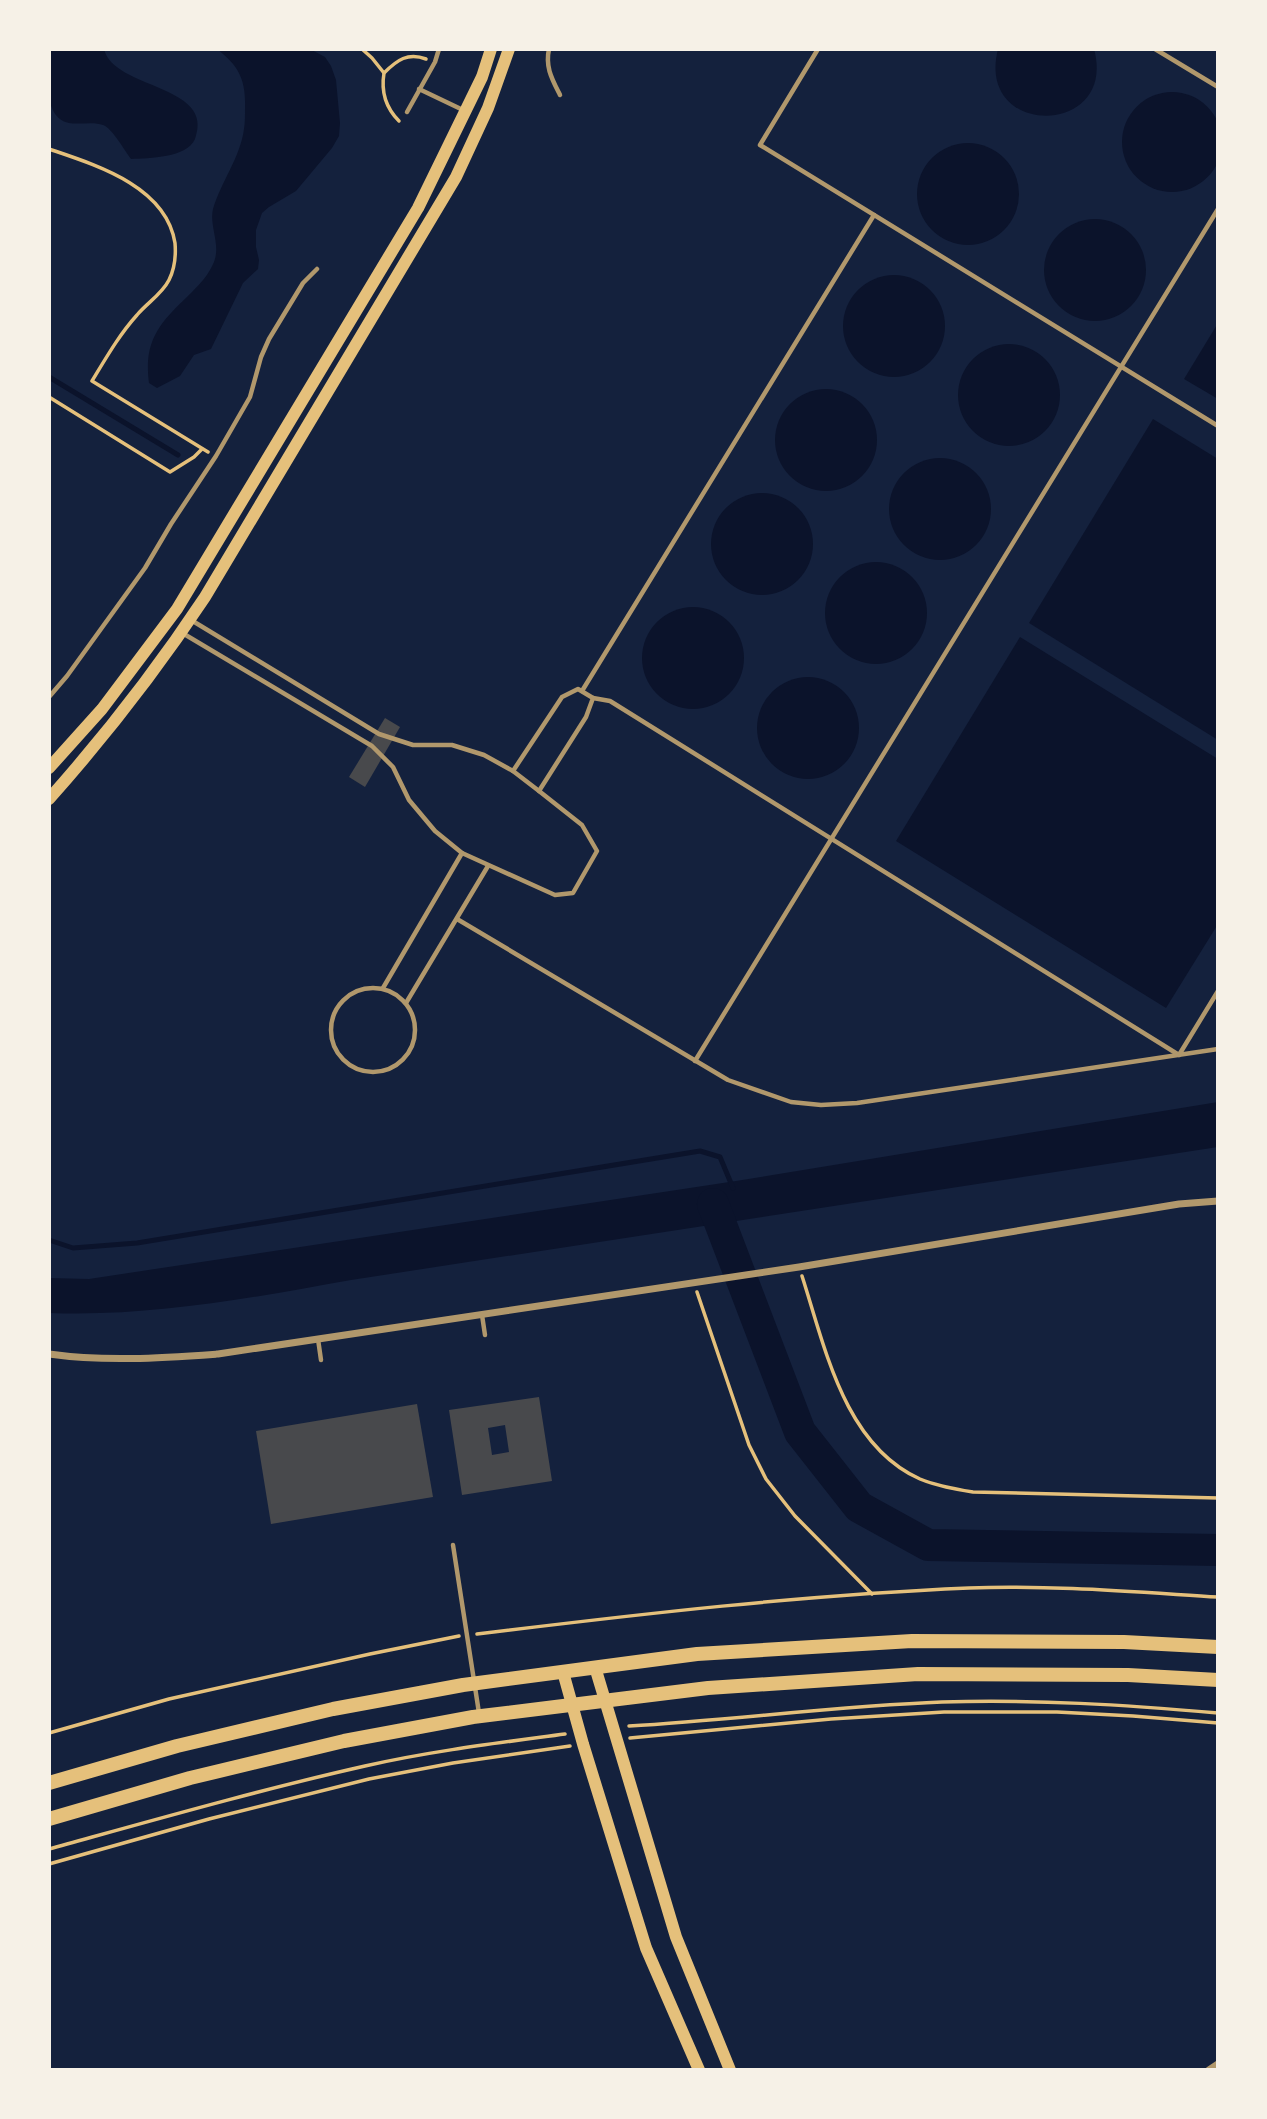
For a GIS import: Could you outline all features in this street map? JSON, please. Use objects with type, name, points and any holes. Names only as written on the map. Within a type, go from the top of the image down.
[{"type":"main road","points":[[49,768],[102,709],[177,609],[418,208],[482,77],[491,49]]},
{"type":"main road","points":[[49,799],[94,748],[190,619],[456,177],[488,108],[509,49]]},
{"type":"main road","points":[[49,1783],[177,1746],[333,1709],[474,1684],[697,1654],[912,1641],[1124,1642],[1218,1647]]},
{"type":"main road","points":[[595,1667],[676,1937],[730,2070]]},
{"type":"main road","points":[[563,1672],[646,1948],[699,2070]]},
{"type":"main road","points":[[49,1819],[190,1778],[331,1744],[479,1717],[606,1700],[708,1688],[918,1674],[1128,1675],[1218,1680]]},
{"type":"street","points":[[49,1354],[135,1360],[218,1354],[799,1267],[1179,1204],[1218,1200]]},
{"type":"street","points":[[1209,2070],[1218,2064]]},
{"type":"lane","points":[[407,112],[435,62],[439,49]]},
{"type":"lane","points":[[549,49],[547,61],[559,95]]},
{"type":"lane","points":[[818,49],[760,145],[1218,426]]},
{"type":"lane","points":[[1155,49],[1218,87]]},
{"type":"lane","points":[[419,89],[465,111]]},
{"type":"lane","points":[[695,1061],[1218,209]]},
{"type":"lane","points":[[582,691],[874,215]]},
{"type":"lane","points":[[49,697],[145,568],[216,456],[250,397],[261,357],[270,339],[303,283],[317,269]]},
{"type":"lane","points":[[181,632],[372,746],[393,767],[409,800],[435,831],[462,853],[488,866],[514,874],[555,895],[573,893],[597,851],[582,825],[513,771],[484,755],[452,745],[412,745],[379,734],[190,619]]},
{"type":"lane","points":[[513,771],[562,697],[578,689],[593,698],[610,701],[1179,1055]]},
{"type":"lane","points":[[539,791],[586,717],[593,698]]},
{"type":"lane","points":[[383,988],[462,853]]},
{"type":"lane","points":[[406,1003],[488,866]]},
{"type":"lane","points":[[457,919],[728,1080],[791,1102],[821,1105],[857,1103],[1218,1049]]},
{"type":"lane","points":[[369,987],[396,993],[406,1003],[416,1028],[414,1042],[399,1064],[373,1073],[346,1063],[337,1052],[332,1039],[331,1024],[343,999],[355,991],[369,987]]},
{"type":"lane","points":[[1179,1055],[1218,990]]},
{"type":"lane","points":[[482,1315],[485,1335]]},
{"type":"lane","points":[[318,1339],[321,1360]]},
{"type":"lane","points":[[453,1545],[479,1717]]},
{"type":"path","points":[[362,49],[384,73]]},
{"type":"path","points":[[401,123],[390,112],[385,99],[384,73],[401,59],[416,55],[435,62]]},
{"type":"path","points":[[49,149],[116,175],[142,192],[160,209],[172,228],[175,256],[169,280],[119,336],[92,381],[216,456]]},
{"type":"path","points":[[49,397],[170,472],[202,449]]},
{"type":"path","points":[[799,1267],[831,1365],[847,1404],[882,1453],[918,1478],[936,1485],[973,1492],[1218,1498]]},
{"type":"path","points":[[694,1283],[749,1445],[766,1479],[795,1516],[872,1594]]},
{"type":"path","points":[[49,1733],[169,1699],[466,1635],[752,1602],[970,1588],[1037,1587],[1218,1597]]},
{"type":"water","points":[[49,49],[104,49],[112,62],[125,73],[178,97],[191,108],[198,121],[195,139],[191,145],[176,153],[131,159],[107,127],[95,123],[69,123],[60,119],[50,103],[48,92]]},
{"type":"water","points":[[217,49],[310,49],[325,57],[336,80],[339,136],[296,191],[262,213],[256,230],[258,269],[243,283],[211,349],[194,355],[180,376],[157,388],[149,383],[148,367],[152,342],[172,312],[202,282],[214,262],[216,249],[213,209],[239,150],[244,129],[245,98],[240,74],[231,61]]},
{"type":"water","points":[[998,49],[1094,49],[1096,78],[1086,99],[1068,111],[1046,116],[1025,112],[1007,99],[997,78]]},
{"type":"water","points":[[1162,92],[1182,92],[1208,106],[1219,123],[1222,142],[1219,161],[1208,178],[1182,192],[1162,192],[1144,184],[1130,170],[1122,152],[1122,132],[1130,114],[1144,100]]},
{"type":"water","points":[[968,143],[988,147],[1004,158],[1015,174],[1019,194],[1015,214],[1004,230],[988,241],[968,245],[948,241],[932,230],[921,214],[917,194],[921,174],[932,158],[948,147]]},
{"type":"water","points":[[1095,219],[1115,223],[1131,234],[1142,250],[1146,270],[1142,290],[1131,306],[1115,317],[1095,321],[1075,317],[1059,306],[1048,290],[1044,270],[1048,250],[1059,234],[1075,223]]},
{"type":"water","points":[[894,275],[914,279],[930,290],[941,306],[945,326],[941,346],[930,362],[914,373],[894,377],[874,373],[858,362],[847,346],[843,326],[847,306],[858,290],[874,279]]},
{"type":"water","points":[[1218,323],[1218,399],[1184,379]]},
{"type":"water","points":[[1009,344],[1029,348],[1045,359],[1056,375],[1060,395],[1056,415],[1045,431],[1029,442],[1009,446],[989,442],[973,431],[962,415],[958,395],[962,375],[973,359],[989,348]]},
{"type":"water","points":[[826,389],[846,393],[862,404],[873,420],[877,440],[873,460],[862,476],[846,487],[826,491],[806,487],[790,476],[779,460],[775,440],[779,420],[790,404],[806,393]]},
{"type":"water","points":[[1153,419],[1218,459],[1218,740],[1029,623]]},
{"type":"water","points":[[940,458],[960,462],[976,473],[987,489],[991,509],[987,529],[976,545],[960,556],[940,560],[920,556],[904,545],[893,529],[889,509],[893,489],[904,473],[920,462]]},
{"type":"water","points":[[762,493],[782,497],[798,508],[809,524],[813,544],[809,564],[798,580],[782,591],[762,595],[742,591],[726,580],[715,564],[711,544],[715,524],[726,508],[742,497]]},
{"type":"water","points":[[876,562],[896,566],[912,577],[923,593],[927,613],[923,633],[912,649],[896,660],[876,664],[856,660],[840,649],[829,633],[825,613],[829,593],[840,577],[856,566]]},
{"type":"water","points":[[693,607],[713,611],[729,622],[740,638],[744,658],[740,678],[729,694],[713,705],[693,709],[673,705],[657,694],[646,678],[642,658],[646,638],[657,622],[673,611]]},
{"type":"water","points":[[1020,637],[1218,759],[1218,924],[1166,1008],[896,841]]},
{"type":"water","points":[[808,677],[828,681],[844,692],[855,708],[859,728],[855,748],[844,764],[828,775],[808,779],[788,775],[772,764],[761,748],[757,728],[761,708],[772,692],[788,681]]},
{"type":"water","points":[[1218,1102],[1218,1147],[238,1299],[125,1312],[49,1313],[49,1278],[89,1279],[736,1181]]},
{"type":"building","points":[[385,718],[400,727],[365,787],[349,777]]},
{"type":"building","points":[[539,1397],[552,1481],[462,1495],[449,1410]],"holes":[[[505,1425],[509,1452],[492,1455],[488,1428]]]},
{"type":"building","points":[[417,1404],[433,1497],[271,1524],[256,1431]]},
{"type":"waterway","points":[[49,377],[178,455]]},
{"type":"waterway","points":[[49,1240],[73,1248],[137,1243],[700,1151],[720,1157],[733,1188]]},
{"type":"waterway","points":[[713,1204],[800,1432],[859,1507],[928,1545],[1218,1550]]}]
